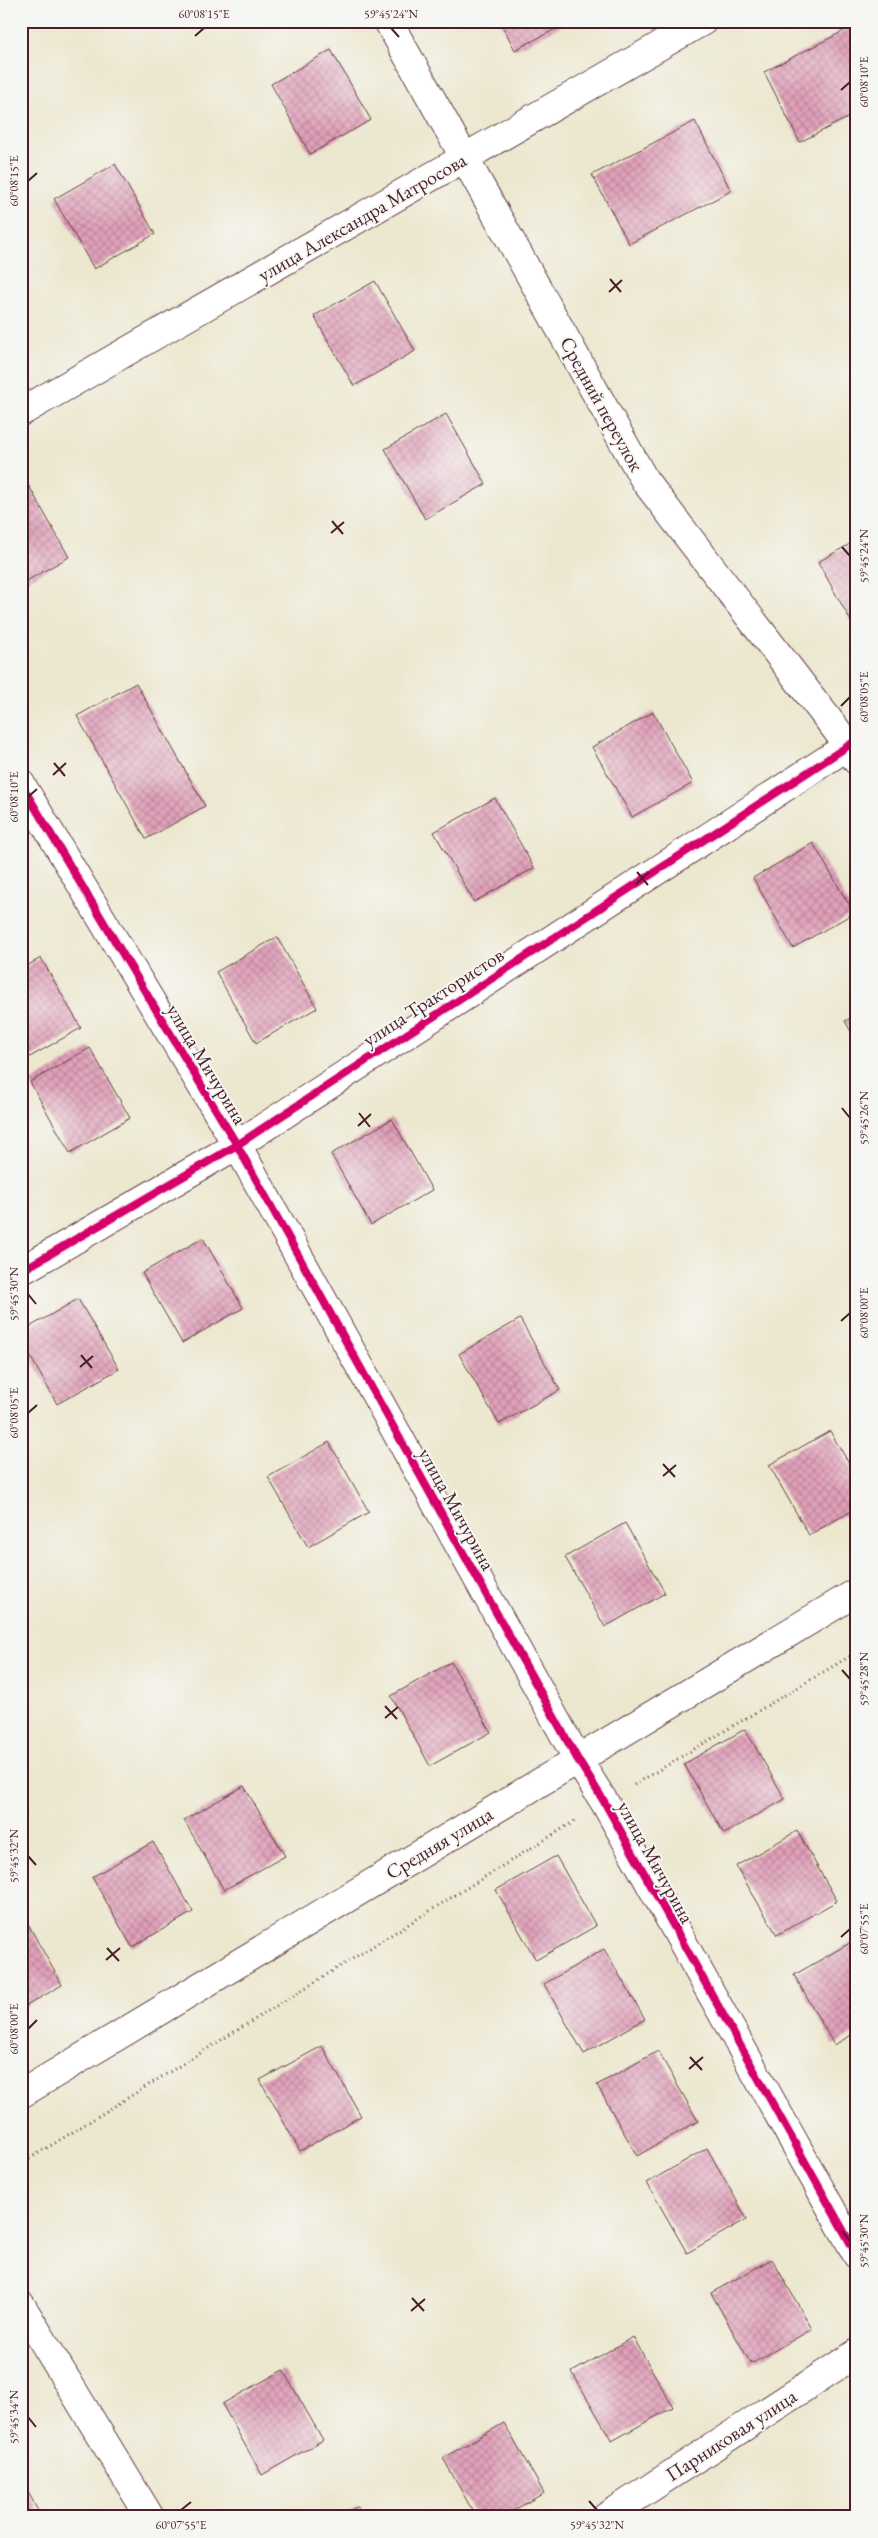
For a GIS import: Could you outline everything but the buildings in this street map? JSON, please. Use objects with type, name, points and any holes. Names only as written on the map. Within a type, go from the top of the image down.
[{"type":"street","name":"Средний переулок","points":[[388,21],[645,481],[854,749]]},
{"type":"street","name":"улица Александра Матросова","points":[[21,412],[703,21]]},
{"type":"street","name":"улица Трактористов","points":[[21,1271],[237,1145],[854,749]]},
{"type":"street","name":"улица Мичурина","points":[[21,784],[237,1145],[578,1760],[605,1803],[857,2255]]},
{"type":"street","name":"Средняя улица","points":[[21,2094],[857,1592]]},
{"type":"street","points":[[21,2305],[150,2517]]},
{"type":"street","name":"Парниковая улица","points":[[606,2517],[857,2353]]},
{"type":"path","points":[[21,2164],[605,1803],[857,1652]]},
{"type":"cycle path","points":[[21,1271],[237,1145],[857,740]]},
{"type":"cycle path","points":[[21,784],[237,1145],[578,1760],[605,1803],[857,2255]]}]
